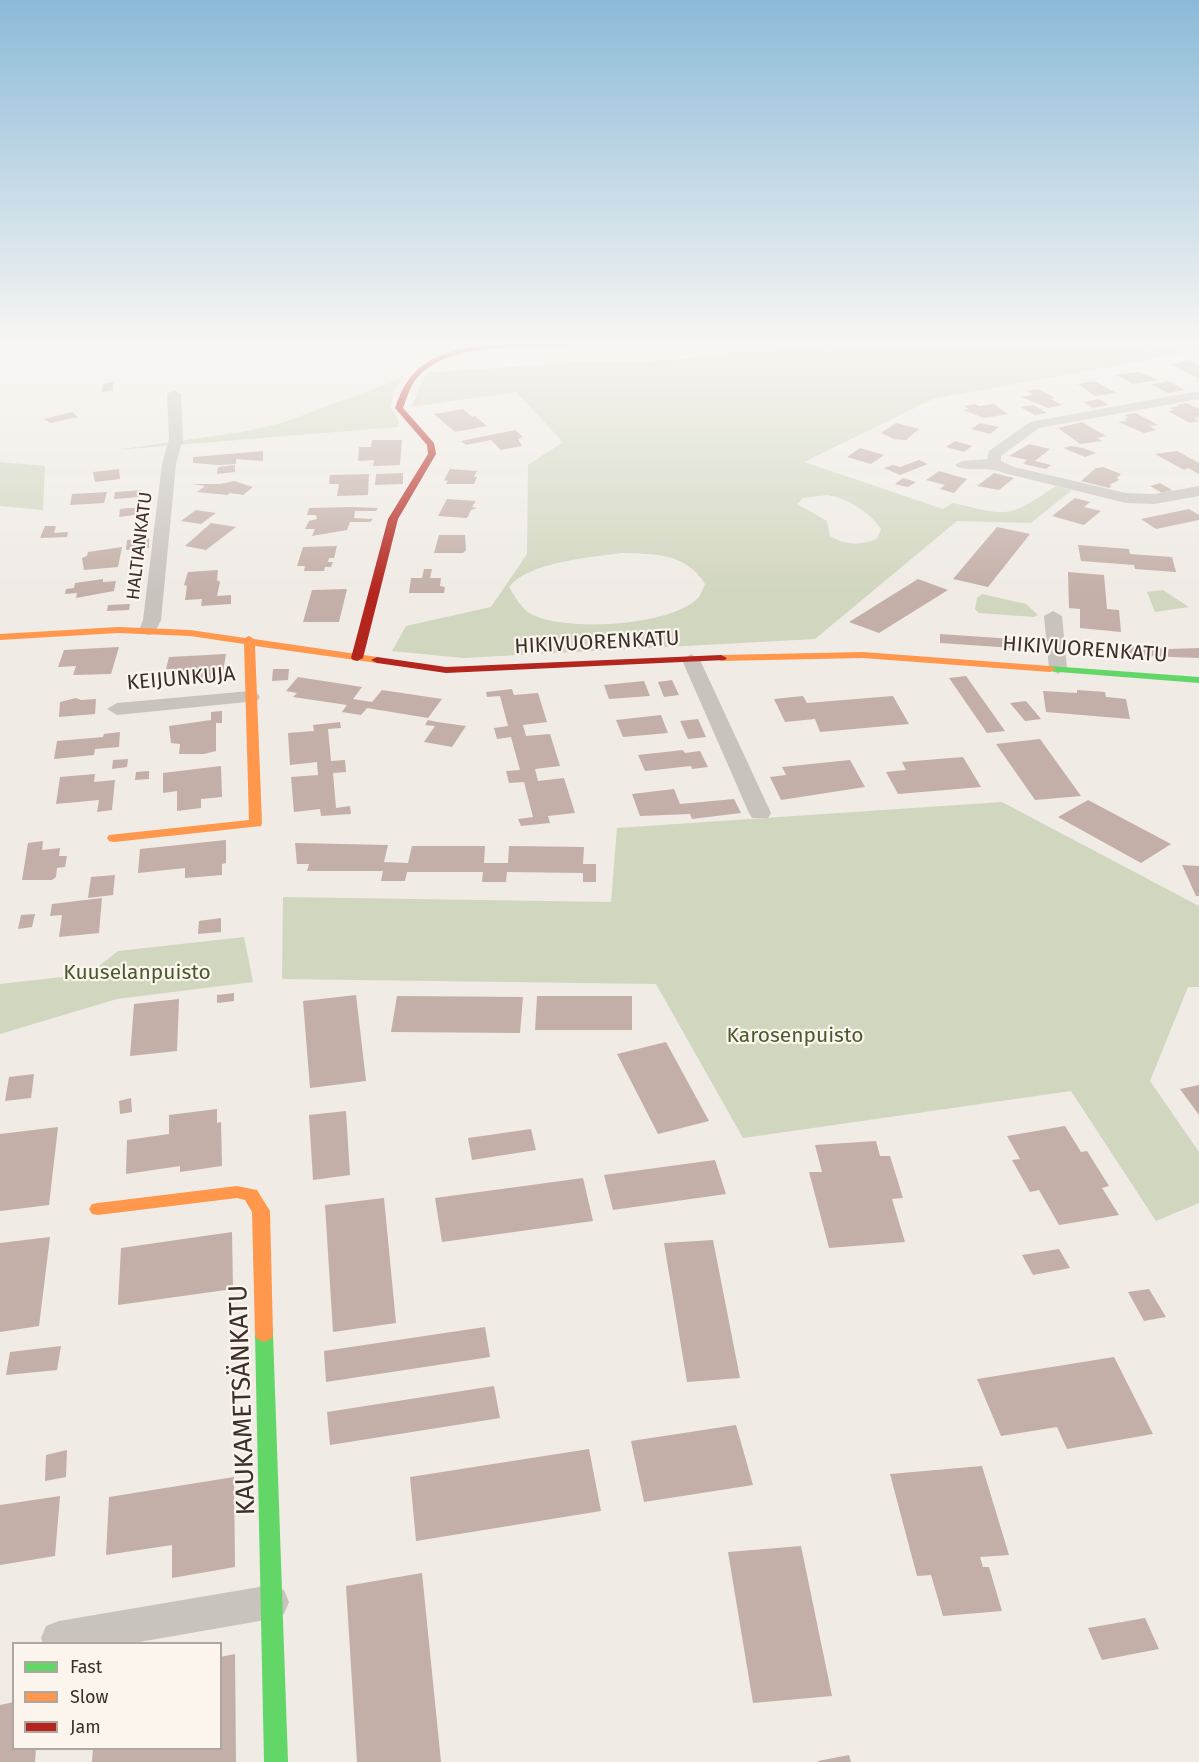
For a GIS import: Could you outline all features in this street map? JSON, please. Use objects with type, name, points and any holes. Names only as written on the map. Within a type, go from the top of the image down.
[{"type":"street","name":"HALTIANKATU","points":[[148,630],[152,620],[169,464],[177,439],[176,427]]},
{"type":"street","points":[[357,658],[393,519],[432,454],[431,445],[416,427]]},
{"type":"street","points":[[994,463],[994,454],[1032,427]]},
{"type":"street","points":[[962,465],[994,463],[1009,470],[1126,498],[1154,499],[1199,491]]},
{"type":"street","points":[[1053,616],[1058,668]]},
{"type":"street","name":"HIKIVUORENKATU","points":[[0,637],[148,630],[249,639],[357,658],[446,670],[762,656],[883,655],[1199,680]]},
{"type":"street","points":[[114,838],[256,823],[249,639]]},
{"type":"street","points":[[691,660],[760,813]]},
{"type":"street","name":"KEIJUNKUJA","points":[[117,709],[250,697]]},
{"type":"street","name":"KAUKAMETSÄNKATU","points":[[98,1209],[237,1192],[251,1196],[261,1211],[276,1762]]},
{"type":"street","points":[[59,1638],[271,1602]]},
{"type":"green space","points":[[263,427],[395,427],[116,450]]},
{"type":"green space","points":[[549,427],[875,427],[804,462],[943,509],[953,503],[1007,512],[1027,504],[1056,486],[1072,490],[1031,523],[957,521],[815,639],[463,658],[392,651],[406,626],[491,607],[527,554],[528,465],[563,442]],"holes":[[[827,495],[843,499],[864,511],[876,523],[881,529],[877,539],[858,544],[836,539],[830,536],[827,521],[797,504],[803,498]],[[622,553],[669,557],[689,566],[705,584],[700,596],[686,607],[644,620],[619,623],[570,623],[549,620],[529,613],[519,603],[509,587],[530,572],[561,562]]]},
{"type":"green space","points":[[0,462],[45,466],[43,510],[0,506]]},
{"type":"green space","points":[[1163,590],[1189,607],[1155,612],[1147,592]]},
{"type":"green space","points":[[982,594],[1026,604],[1038,615],[1034,617],[979,613],[975,609],[977,598]]},
{"type":"green space","name":"Karosenpuisto","points":[[1002,802],[1199,906],[1199,987],[1188,987],[1150,1081],[1199,1152],[1199,1203],[1156,1221],[1071,1091],[743,1138],[656,984],[282,979],[283,897],[611,902],[617,828]]},
{"type":"green space","name":"Kuuselanpuisto","points":[[244,937],[253,982],[117,999],[0,1034],[0,984],[89,974],[118,951]]},
{"type":"building","points":[[449,427],[480,427],[455,432]]},
{"type":"building","points":[[890,427],[919,429],[906,440],[894,439],[881,433]]},
{"type":"building","points":[[974,427],[999,427],[990,434],[971,429]]},
{"type":"building","points":[[1091,427],[1106,436],[1097,438],[1102,441],[1080,444],[1058,428]]},
{"type":"building","points":[[1130,427],[1151,427],[1156,430],[1144,433]]},
{"type":"building","points":[[515,430],[523,437],[518,439],[522,446],[501,450],[491,440],[466,445],[461,441]]},
{"type":"building","points":[[372,440],[402,440],[400,465],[373,466],[374,460],[358,461],[359,447],[371,447]]},
{"type":"building","points":[[955,441],[972,446],[964,452],[946,447]]},
{"type":"building","points":[[1029,444],[1050,449],[1035,461],[1051,465],[1046,469],[1023,464],[1027,460],[1009,456]]},
{"type":"building","points":[[1071,446],[1096,453],[1085,457],[1063,448]]},
{"type":"building","points":[[860,448],[884,455],[871,464],[847,457]]},
{"type":"building","points":[[263,451],[263,461],[236,459],[236,464],[193,463],[193,457]]},
{"type":"building","points":[[1177,451],[1199,463],[1199,474],[1188,468],[1184,470],[1155,454]]},
{"type":"building","points":[[919,460],[928,464],[900,475],[884,468],[893,465],[900,467]]},
{"type":"building","points":[[235,465],[235,472],[217,474],[218,467]]},
{"type":"building","points":[[1103,467],[1121,474],[1117,478],[1119,480],[1109,485],[1112,486],[1109,488],[1081,481],[1096,468]]},
{"type":"building","points":[[119,469],[120,479],[95,482],[93,472]]},
{"type":"building","points":[[450,469],[477,471],[474,484],[446,484],[448,481],[444,480]]},
{"type":"building","points":[[939,471],[967,479],[954,493],[940,489],[945,485],[926,480]]},
{"type":"building","points":[[403,473],[403,484],[375,485],[376,474]]},
{"type":"building","points":[[994,473],[1014,478],[999,490],[977,486]]},
{"type":"building","points":[[369,474],[368,495],[337,496],[339,484],[329,484],[330,475]]},
{"type":"building","points":[[903,478],[916,482],[908,487],[895,484]]},
{"type":"building","points":[[234,481],[253,487],[243,495],[230,493],[227,495],[197,492],[205,486],[191,484],[220,484]]},
{"type":"building","points":[[1160,483],[1172,490],[1162,493],[1150,486]]},
{"type":"building","points":[[142,490],[140,497],[114,499],[115,492]]},
{"type":"building","points":[[107,492],[104,503],[70,505],[72,494]]},
{"type":"building","points":[[1075,498],[1090,502],[1084,507],[1101,511],[1084,525],[1052,516]]},
{"type":"building","points":[[447,499],[476,501],[472,507],[477,508],[471,510],[467,518],[438,516]]},
{"type":"building","points":[[140,508],[141,514],[119,517],[120,509]]},
{"type":"building","points":[[309,508],[378,508],[376,511],[355,511],[354,518],[373,519],[370,522],[350,522],[347,530],[312,536],[315,529],[305,529],[309,521],[317,519],[316,515],[307,515]]},
{"type":"building","points":[[1189,509],[1199,515],[1199,520],[1156,529],[1141,519]]},
{"type":"building","points":[[196,510],[216,513],[201,524],[181,521]]},
{"type":"building","points":[[211,523],[236,527],[206,550],[185,546]]},
{"type":"building","points":[[45,526],[56,526],[54,533],[68,532],[67,537],[40,538]]},
{"type":"building","points":[[997,527],[1030,534],[988,587],[953,579]]},
{"type":"building","points":[[439,535],[465,535],[466,550],[463,553],[434,553]]},
{"type":"building","points":[[149,538],[149,548],[126,550],[127,540]]},
{"type":"building","points":[[1078,545],[1129,549],[1130,554],[1172,557],[1176,572],[1135,569],[1134,565],[1081,561]]},
{"type":"building","points":[[337,546],[334,558],[329,558],[328,562],[333,562],[331,567],[325,567],[324,571],[304,571],[305,566],[297,566],[303,547]]},
{"type":"building","points":[[122,547],[118,567],[84,570],[82,558],[87,556],[88,552]]},
{"type":"building","points":[[424,569],[432,569],[430,578],[441,578],[440,586],[445,587],[444,593],[409,593],[411,578],[422,578]]},
{"type":"building","points":[[218,570],[217,580],[220,582],[217,596],[231,595],[231,604],[201,606],[202,599],[185,600],[187,586],[184,585],[188,572]]},
{"type":"building","points":[[1068,572],[1104,575],[1107,609],[1119,610],[1121,632],[1080,628],[1080,609],[1069,608]]},
{"type":"building","points":[[103,579],[103,582],[116,581],[114,591],[76,598],[77,593],[65,594],[66,589],[74,588],[75,583]]},
{"type":"building","points":[[918,579],[948,590],[879,633],[849,622]]},
{"type":"building","points":[[347,589],[339,622],[303,622],[312,590]]},
{"type":"building","points":[[130,604],[129,610],[107,611],[108,605]]},
{"type":"building","points":[[940,634],[1027,640],[1028,649],[940,643]]},
{"type":"building","points":[[1084,644],[1096,645],[1096,653],[1084,651]]},
{"type":"building","points":[[1118,645],[1169,649],[1199,648],[1199,658],[1119,655]]},
{"type":"building","points":[[119,647],[111,674],[73,675],[76,666],[58,667],[64,650]]},
{"type":"building","points":[[226,654],[222,679],[177,682],[180,669],[166,669],[169,657]]},
{"type":"building","points":[[273,669],[289,669],[288,680],[272,681]]},
{"type":"building","points":[[966,676],[1005,731],[987,733],[949,678]]},
{"type":"building","points":[[298,677],[362,687],[353,699],[372,702],[382,690],[442,699],[428,718],[367,708],[361,715],[342,712],[347,705],[293,697],[297,693],[286,691]]},
{"type":"building","points":[[672,680],[679,695],[664,697],[658,682]]},
{"type":"building","points":[[644,681],[650,696],[609,699],[604,685]]},
{"type":"building","points":[[512,689],[514,695],[538,693],[547,722],[523,725],[526,736],[550,734],[560,766],[535,769],[538,781],[564,778],[575,813],[548,816],[550,823],[521,826],[518,819],[533,817],[524,782],[509,783],[506,771],[520,770],[511,737],[497,739],[494,728],[508,726],[500,696],[487,697],[486,692]]},
{"type":"building","points":[[1077,690],[1105,692],[1106,697],[1126,699],[1130,719],[1046,712],[1043,691],[1077,693]]},
{"type":"building","points":[[803,696],[807,703],[893,696],[909,724],[820,732],[815,719],[785,722],[774,699]]},
{"type":"building","points":[[76,698],[96,699],[95,714],[59,717],[60,702]]},
{"type":"building","points":[[1026,701],[1041,719],[1025,721],[1010,703]]},
{"type":"building","points":[[222,711],[222,723],[216,723],[216,751],[204,754],[179,754],[180,744],[171,743],[169,726],[211,720],[211,712]]},
{"type":"building","points":[[661,715],[668,733],[623,737],[616,720]]},
{"type":"building","points":[[698,719],[706,737],[688,739],[680,721]]},
{"type":"building","points":[[428,720],[466,726],[452,747],[424,742],[435,726],[425,725]]},
{"type":"building","points":[[340,722],[341,728],[328,729],[331,761],[345,760],[346,772],[333,773],[336,808],[350,806],[351,814],[321,816],[320,809],[294,812],[291,777],[318,775],[317,762],[290,765],[288,733],[314,731],[313,725]]},
{"type":"building","points":[[120,732],[119,747],[95,749],[94,755],[54,759],[57,741],[103,737],[104,734]]},
{"type":"building","points":[[1040,739],[1081,796],[1035,800],[996,744]]},
{"type":"building","points":[[683,750],[685,753],[700,751],[708,767],[692,769],[691,766],[645,771],[638,755]]},
{"type":"building","points":[[963,757],[981,787],[898,794],[886,772],[906,770],[902,762]]},
{"type":"building","points":[[128,759],[127,767],[112,769],[113,760]]},
{"type":"building","points":[[850,760],[865,787],[781,800],[770,777],[786,775],[782,767]]},
{"type":"building","points":[[221,766],[222,797],[201,799],[201,808],[177,811],[177,791],[163,793],[163,773]]},
{"type":"building","points":[[149,771],[149,779],[135,780],[136,772]]},
{"type":"building","points":[[95,774],[94,782],[115,780],[112,810],[97,812],[99,800],[56,804],[60,777]]},
{"type":"building","points":[[674,789],[680,804],[734,799],[741,813],[692,819],[690,814],[640,816],[632,794]]},
{"type":"building","points":[[1088,800],[1171,844],[1141,863],[1058,817]]},
{"type":"building","points":[[226,840],[226,863],[222,864],[222,875],[185,878],[185,868],[138,873],[140,849]]},
{"type":"building","points":[[43,841],[42,850],[60,848],[59,856],[67,856],[65,867],[57,868],[56,877],[52,880],[22,880],[28,843]]},
{"type":"building","points":[[295,843],[388,845],[384,862],[408,863],[412,846],[485,846],[484,863],[508,863],[509,846],[584,847],[583,864],[596,864],[596,882],[583,882],[583,873],[507,872],[506,882],[482,882],[483,872],[407,872],[405,881],[381,881],[383,871],[307,871],[309,864],[297,864]]},
{"type":"building","points":[[1182,865],[1199,866],[1199,896],[1196,896]]},
{"type":"building","points":[[115,875],[113,895],[88,898],[91,877]]},
{"type":"building","points":[[102,898],[99,933],[59,937],[62,915],[50,916],[52,904]]},
{"type":"building","points":[[35,914],[32,927],[18,929],[21,915]]},
{"type":"building","points":[[221,918],[221,932],[198,934],[199,921]]},
{"type":"building","points":[[234,993],[234,1001],[217,1003],[217,995]]},
{"type":"building","points":[[356,995],[366,1081],[310,1088],[303,1001]]},
{"type":"building","points":[[397,996],[523,997],[520,1033],[391,1032]]},
{"type":"building","points":[[537,996],[632,996],[632,1030],[535,1030]]},
{"type":"building","points":[[179,999],[177,1051],[130,1056],[134,1004]]},
{"type":"building","points":[[666,1042],[709,1121],[658,1134],[617,1054]]},
{"type":"building","points":[[34,1074],[31,1098],[5,1101],[9,1077]]},
{"type":"building","points":[[1199,1085],[1199,1115],[1180,1089]]},
{"type":"building","points":[[131,1098],[132,1112],[120,1114],[119,1101]]},
{"type":"building","points":[[217,1109],[217,1123],[221,1122],[222,1166],[180,1172],[180,1166],[126,1174],[127,1140],[169,1134],[169,1115]]},
{"type":"building","points":[[346,1111],[350,1175],[313,1180],[309,1115]]},
{"type":"building","points":[[1065,1126],[1081,1152],[1087,1151],[1109,1186],[1102,1188],[1119,1215],[1059,1225],[1039,1190],[1030,1192],[1012,1160],[1020,1159],[1007,1136]]},
{"type":"building","points":[[58,1127],[49,1205],[0,1211],[0,1134]]},
{"type":"building","points":[[531,1129],[536,1150],[472,1160],[468,1138]]},
{"type":"building","points":[[876,1141],[880,1156],[890,1156],[903,1198],[892,1199],[905,1242],[829,1248],[809,1172],[822,1172],[815,1145]]},
{"type":"building","points":[[715,1160],[726,1194],[613,1210],[604,1175]]},
{"type":"building","points":[[583,1178],[593,1221],[442,1242],[435,1198]]},
{"type":"building","points":[[384,1198],[396,1323],[333,1332],[325,1205]]},
{"type":"building","points":[[232,1232],[233,1289],[118,1305],[121,1248]]},
{"type":"building","points":[[50,1237],[39,1326],[0,1332],[0,1243]]},
{"type":"building","points":[[713,1240],[740,1378],[687,1382],[664,1243]]},
{"type":"building","points":[[1059,1249],[1070,1268],[1033,1275],[1022,1255]]},
{"type":"building","points":[[1149,1289],[1166,1317],[1144,1321],[1128,1292]]},
{"type":"building","points":[[485,1327],[490,1357],[326,1382],[324,1351]]},
{"type":"building","points":[[61,1346],[57,1370],[6,1375],[10,1352]]},
{"type":"building","points":[[1114,1357],[1153,1434],[1067,1449],[1057,1427],[1001,1436],[977,1379]]},
{"type":"building","points":[[494,1386],[500,1418],[330,1445],[327,1412]]},
{"type":"building","points":[[736,1425],[753,1485],[644,1502],[631,1441]]},
{"type":"building","points":[[589,1449],[601,1511],[416,1541],[410,1477]]},
{"type":"building","points":[[67,1450],[66,1477],[45,1481],[46,1455]]},
{"type":"building","points":[[982,1466],[1009,1555],[980,1557],[983,1567],[989,1567],[1002,1611],[943,1616],[931,1575],[917,1576],[890,1474]]},
{"type":"building","points":[[234,1477],[235,1567],[172,1578],[172,1545],[106,1555],[109,1497]]},
{"type":"building","points":[[60,1496],[55,1556],[0,1565],[0,1505]]},
{"type":"building","points":[[801,1546],[832,1696],[753,1703],[728,1552]]},
{"type":"building","points":[[422,1573],[441,1762],[357,1762],[346,1586]]},
{"type":"building","points":[[1145,1618],[1159,1649],[1102,1660],[1088,1628]]},
{"type":"building","points":[[235,1654],[236,1762],[92,1762],[93,1750],[222,1750],[222,1657]]},
{"type":"building","points":[[12,1702],[12,1750],[36,1750],[35,1762],[0,1762],[0,1705]]},
{"type":"building","points":[[849,1755],[851,1762],[818,1762],[818,1761]]},
{"type":"traffic: fast","points":[[1050,669],[1199,680]]},
{"type":"traffic: fast","points":[[264,1334],[276,1762]]},
{"type":"traffic: slow","points":[[0,637],[118,630],[190,633],[377,660]]},
{"type":"traffic: slow","points":[[114,838],[256,823],[249,639]]},
{"type":"traffic: slow","points":[[721,658],[863,655],[1050,669]]},
{"type":"traffic: slow","points":[[98,1209],[237,1192],[251,1195],[261,1211],[264,1334]]},
{"type":"traffic: jam","points":[[357,658],[393,519],[432,454],[431,445],[416,427]]},
{"type":"traffic: jam","points":[[377,660],[446,670],[721,658]]}]
